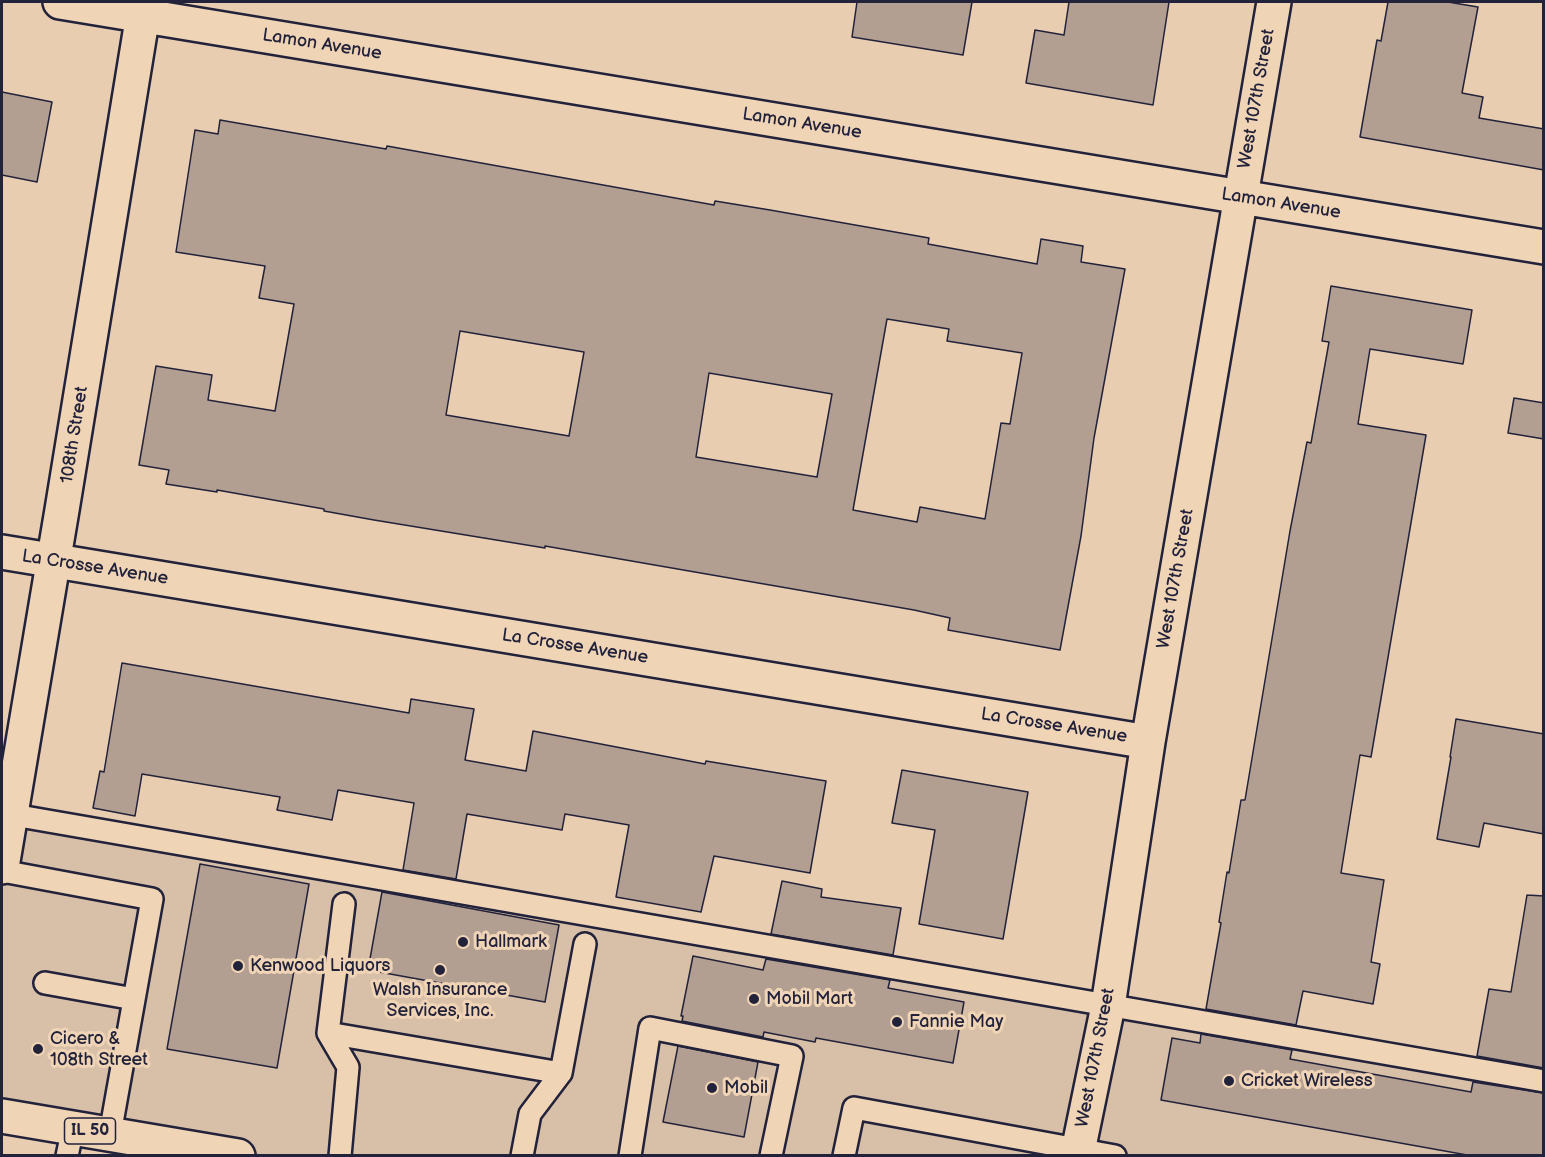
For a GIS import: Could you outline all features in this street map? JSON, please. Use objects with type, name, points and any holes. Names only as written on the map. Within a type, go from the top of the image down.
[{"type":"street","name":"Lamon Avenue","points":[[60,2],[144,8],[1544,248]]},
{"type":"street","name":"West 107th Street","points":[[1078,1152],[1108,1005],[1148,742],[1274,2]]},
{"type":"street","name":"108th Street","points":[[2,869],[6,814],[54,561],[144,8]]},
{"type":"street","name":"La Crosse Avenue","points":[[2,552],[1148,742]]},
{"type":"street","name":"IL 50","points":[[2,1116],[70,1142],[110,1134],[238,1155]]},
{"type":"lane","points":[[6,814],[1544,1081]]},
{"type":"lane","points":[[2,869],[152,899],[110,1134]]},
{"type":"lane","points":[[340,1155],[348,1066],[328,1033],[344,904]]},
{"type":"lane","points":[[522,1155],[530,1114],[561,1073],[585,944]]},
{"type":"lane","points":[[45,983],[134,999]]},
{"type":"lane","points":[[630,1155],[650,1028],[792,1056],[771,1155]]},
{"type":"lane","points":[[328,1033],[561,1073]]},
{"type":"lane","points":[[844,1155],[854,1108],[1078,1152],[1115,1155]]},
{"type":"shaded area","points":[[2,813],[1543,1081],[1543,1155],[238,1156],[2,1116]]},
{"type":"building","points":[[857,2],[972,2],[963,55],[852,37]]},
{"type":"building","points":[[1069,2],[1169,2],[1153,105],[1026,83],[1035,30],[1064,35]]},
{"type":"building","points":[[1388,2],[1448,2],[1478,7],[1462,93],[1483,97],[1479,118],[1544,129],[1544,170],[1360,137],[1377,40],[1381,41]]},
{"type":"building","points":[[2,92],[52,102],[37,182],[2,175]]},
{"type":"building","points":[[220,120],[386,149],[387,146],[714,205],[715,201],[929,238],[928,244],[1037,264],[1041,239],[1083,246],[1081,262],[1125,269],[1094,438],[1081,536],[1060,650],[948,630],[950,618],[914,610],[545,546],[545,548],[374,520],[217,490],[217,492],[166,484],[169,470],[139,465],[156,366],[212,375],[208,400],[275,411],[294,304],[259,298],[265,266],[176,252],[195,130],[218,134]],"holes":[[[887,319],[949,329],[947,341],[1022,353],[1010,424],[1001,423],[985,519],[920,507],[917,522],[853,510]],[[460,331],[584,352],[569,436],[446,415]],[[709,373],[832,394],[817,477],[696,457]]]},
{"type":"building","points":[[1331,286],[1472,310],[1463,364],[1370,349],[1358,424],[1426,435],[1371,757],[1360,755],[1341,873],[1384,880],[1371,962],[1380,964],[1373,1004],[1303,991],[1296,1025],[1206,1009],[1227,872],[1229,873],[1241,800],[1245,800],[1290,531],[1307,442],[1311,443],[1329,342],[1322,341]]},
{"type":"building","points":[[1514,398],[1544,403],[1544,439],[1508,433]]},
{"type":"building","points":[[122,663],[409,713],[411,699],[474,709],[465,760],[526,771],[533,731],[705,764],[706,761],[826,781],[810,873],[714,856],[701,912],[616,897],[629,825],[565,814],[562,830],[467,814],[456,879],[403,870],[414,803],[338,790],[332,820],[277,810],[280,797],[142,774],[135,816],[93,808],[100,771],[104,772]]},
{"type":"building","points":[[1456,719],[1544,734],[1544,834],[1484,823],[1479,847],[1437,839]]},
{"type":"building","points":[[902,770],[1028,792],[1003,939],[919,924],[935,830],[892,823]]},
{"type":"building","name":"Kenwood Liquors","points":[[200,864],[309,884],[277,1068],[167,1049]]},
{"type":"building","points":[[782,881],[822,889],[821,897],[901,908],[893,955],[771,934]]},
{"type":"building","points":[[382,892],[559,925],[545,1002],[368,970]]},
{"type":"building","points":[[1527,895],[1544,896],[1544,1068],[1477,1056],[1489,989],[1511,992]]},
{"type":"building","points":[[693,956],[763,970],[766,959],[890,980],[888,988],[964,1002],[953,1063],[816,1038],[815,1042],[764,1032],[763,1037],[682,1021],[683,1016],[681,1016]]},
{"type":"building","points":[[1201,1034],[1292,1050],[1290,1059],[1471,1092],[1473,1082],[1544,1093],[1544,1155],[1467,1155],[1161,1100],[1172,1038],[1200,1043]]},
{"type":"building","name":"Mobil","points":[[678,1046],[758,1062],[744,1137],[663,1122]]},
{"type":"place","name":"Hallmark","points":[[463,942]]},
{"type":"place","name":"Kenwood Liquors","points":[[238,966]]},
{"type":"place","name":"Walsh Insurance Services, Inc.","points":[[440,970]]},
{"type":"place","name":"Mobil Mart","points":[[754,999]]},
{"type":"place","name":"Fannie May","points":[[897,1022]]},
{"type":"place","name":"Cicero & 108th Street","points":[[38,1049]]},
{"type":"place","name":"Cricket Wireless","points":[[1229,1081]]},
{"type":"place","name":"Mobil","points":[[712,1088]]}]
